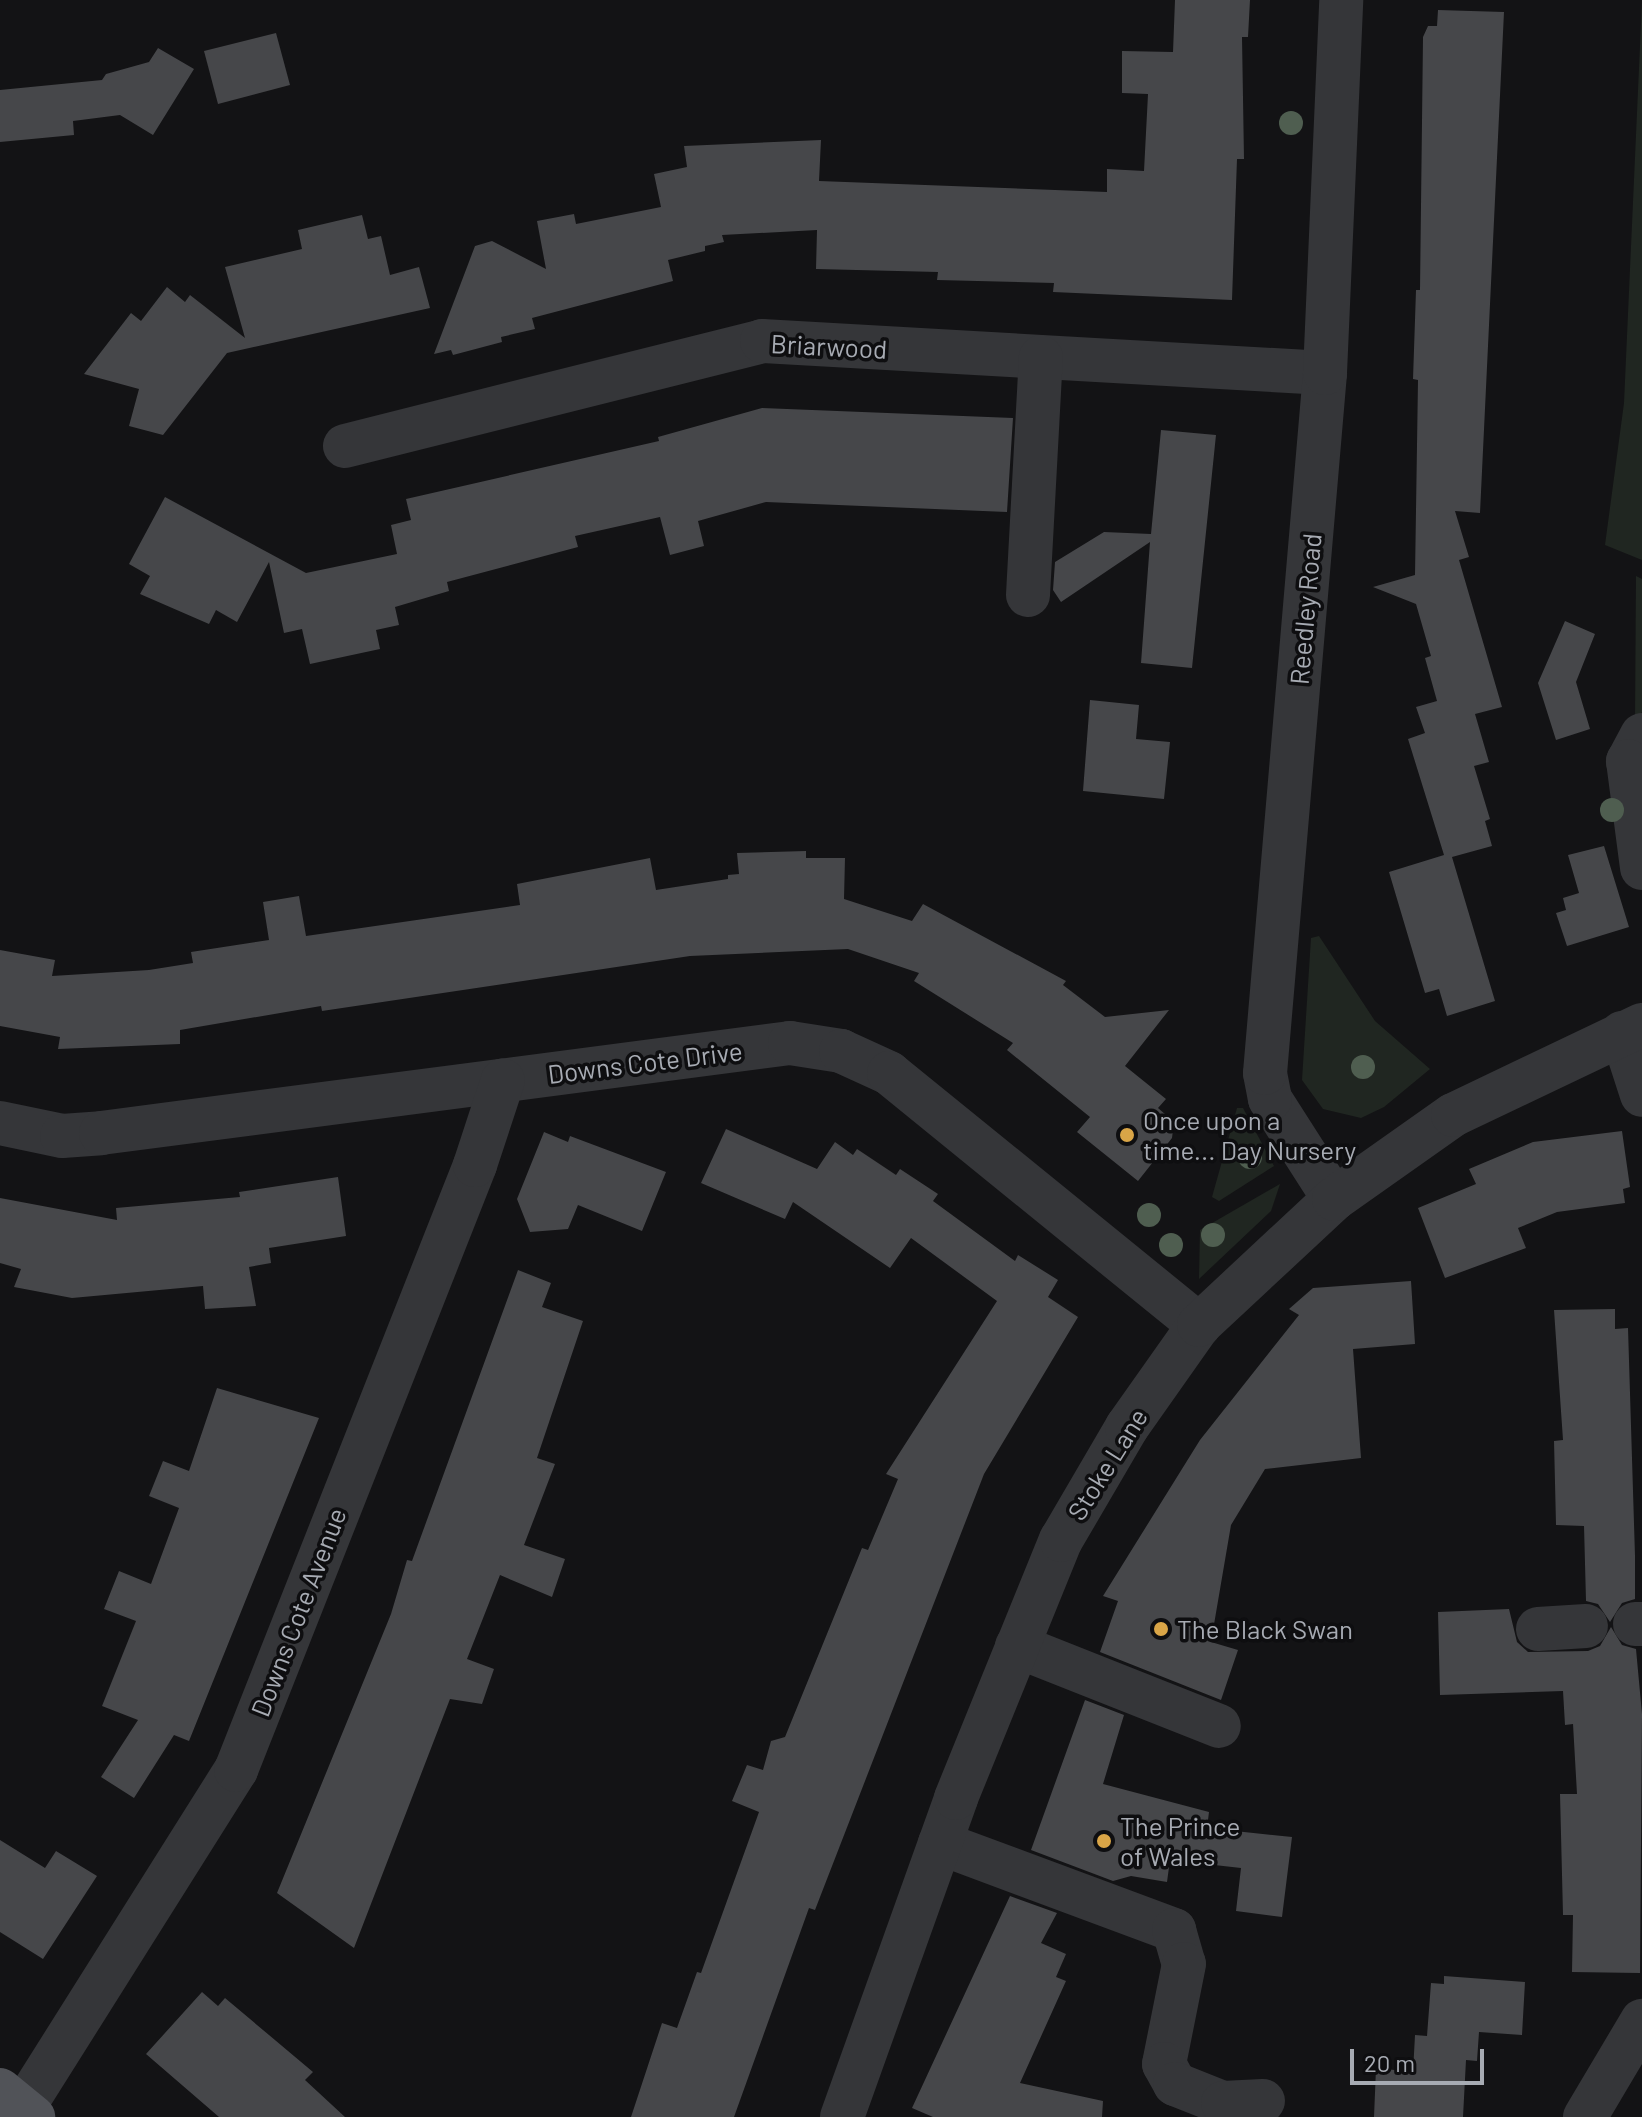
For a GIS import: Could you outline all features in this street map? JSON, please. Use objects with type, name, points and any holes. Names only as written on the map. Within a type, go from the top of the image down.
[{"type":"street","name":"Reedley Road","points":[[1334,1199],[1270,1099],[1265,1073],[1325,373],[1341,0]]},
{"type":"street","name":"Briarwood","points":[[345,446],[762,341],[1325,373]]},
{"type":"street","points":[[1028,595],[1041,357]]},
{"type":"street","points":[[1642,735],[1628,761],[1642,868]]},
{"type":"street","points":[[1632,1029],[1642,1095]]},
{"type":"street","name":"Stoke Lane","points":[[842,2117],[940,1843],[1061,1540],[1127,1427],[1199,1325],[1262,1261],[1334,1199],[1453,1115],[1632,1029]]},
{"type":"street","name":"Downs Cote Drive","points":[[0,1123],[62,1136],[88,1134],[790,1043],[841,1051],[889,1073],[1199,1325]]},
{"type":"street","name":"Downs Cote Avenue","points":[[19,2105],[236,1770],[475,1165],[503,1080]]},
{"type":"street","points":[[1538,1629],[1586,1626]]},
{"type":"street","points":[[1017,1646],[1219,1726]]},
{"type":"street","points":[[940,1843],[1174,1910],[1174,1930],[1184,1964],[1164,2064],[1175,2084],[1223,2103],[1263,2101]]},
{"type":"street","points":[[1585,2117],[1642,2021]]},
{"type":"shaded area","points":[[1642,1],[1642,560],[1605,545],[1624,403]]},
{"type":"shaded area","points":[[1636,576],[1642,579],[1642,712],[1635,723]]},
{"type":"shaded area","points":[[1319,936],[1375,1021],[1430,1069],[1384,1107],[1361,1118],[1323,1109],[1302,1080],[1311,938]]},
{"type":"shaded area","points":[[1237,1108],[1243,1108],[1274,1166],[1219,1201],[1212,1197]]},
{"type":"shaded area","points":[[1280,1184],[1271,1211],[1199,1279],[1200,1230]]},
{"type":"building","points":[[1175,0],[1250,0],[1248,37],[1242,37],[1244,159],[1237,159],[1232,300],[1053,292],[1054,283],[937,280],[938,272],[816,269],[817,230],[722,235],[724,242],[705,246],[705,251],[668,260],[673,281],[532,318],[535,329],[501,337],[502,342],[453,355],[451,350],[434,354],[475,246],[492,241],[546,269],[537,221],[574,214],[576,224],[661,207],[654,174],[687,167],[684,146],[821,140],[819,181],[1107,192],[1107,169],[1144,171],[1148,94],[1122,93],[1122,51],[1173,52]]},
{"type":"building","points":[[1438,10],[1504,12],[1480,513],[1455,511],[1469,557],[1459,560],[1502,707],[1475,714],[1489,762],[1474,766],[1490,819],[1485,821],[1492,846],[1452,857],[1495,1001],[1447,1016],[1439,989],[1425,993],[1389,872],[1444,855],[1408,739],[1425,733],[1416,707],[1437,701],[1425,658],[1431,656],[1416,604],[1373,587],[1415,575],[1418,380],[1413,379],[1416,290],[1420,290],[1423,37],[1428,26],[1437,26]]},
{"type":"building","points":[[276,33],[290,85],[218,104],[204,51]]},
{"type":"building","points":[[158,48],[194,69],[153,135],[120,115],[73,121],[74,135],[0,142],[0,90],[102,80],[106,74],[149,62]]},
{"type":"building","points":[[362,215],[368,239],[381,236],[390,275],[419,267],[430,308],[227,353],[163,435],[129,426],[139,389],[84,374],[131,313],[141,321],[167,287],[185,302],[190,295],[245,338],[225,267],[302,249],[298,230]]},
{"type":"building","points":[[762,408],[1013,418],[1007,512],[766,502],[698,521],[704,546],[670,555],[660,517],[575,536],[578,547],[447,582],[449,591],[395,607],[399,625],[376,630],[380,649],[310,664],[302,629],[284,633],[269,562],[237,622],[216,610],[209,624],[140,594],[150,576],[129,564],[165,497],[306,573],[397,554],[391,525],[411,520],[406,499],[659,441],[658,437]]},
{"type":"building","points":[[1161,430],[1216,435],[1192,668],[1141,663],[1150,542],[1061,602],[1053,590],[1055,562],[1104,532],[1151,534]]},
{"type":"building","points":[[1565,621],[1595,634],[1576,682],[1590,729],[1556,740],[1538,683]]},
{"type":"building","points":[[1090,700],[1139,705],[1136,739],[1170,742],[1164,799],[1083,791]]},
{"type":"building","points":[[1604,846],[1629,927],[1567,946],[1556,913],[1566,910],[1563,898],[1579,893],[1568,855]]},
{"type":"building","points":[[806,851],[806,858],[845,858],[844,899],[912,921],[923,904],[1066,981],[1063,985],[1105,1017],[1169,1010],[1125,1066],[1166,1099],[1158,1108],[1174,1122],[1172,1138],[1138,1181],[1077,1132],[1090,1117],[1007,1050],[1013,1043],[914,981],[919,973],[848,949],[690,956],[322,1011],[321,1006],[180,1030],[180,1044],[58,1049],[60,1037],[0,1026],[0,950],[55,960],[52,976],[149,970],[193,963],[191,952],[269,940],[263,902],[299,896],[306,936],[520,905],[517,884],[650,858],[656,890],[728,879],[728,875],[739,874],[737,853]]},
{"type":"building","points":[[726,1129],[817,1169],[835,1142],[853,1155],[857,1149],[896,1175],[900,1169],[938,1194],[933,1201],[1015,1261],[1018,1255],[1058,1280],[1048,1297],[1078,1317],[984,1474],[815,1910],[809,1908],[734,2117],[631,2117],[662,2023],[677,2028],[697,1972],[701,1973],[759,1812],[732,1801],[747,1765],[763,1770],[771,1741],[785,1737],[862,1548],[868,1550],[898,1479],[886,1474],[997,1301],[911,1238],[890,1268],[793,1202],[785,1219],[701,1183]]},
{"type":"building","points":[[1622,1131],[1630,1187],[1623,1189],[1625,1203],[1557,1212],[1518,1228],[1526,1248],[1445,1278],[1418,1208],[1476,1184],[1469,1169],[1533,1142]]},
{"type":"building","points":[[544,1132],[568,1142],[570,1136],[666,1172],[642,1231],[578,1205],[568,1229],[530,1232],[517,1199]]},
{"type":"building","points":[[338,1177],[346,1236],[269,1248],[271,1263],[249,1267],[256,1306],[205,1309],[203,1286],[72,1298],[14,1287],[21,1269],[0,1263],[0,1198],[117,1220],[116,1208],[240,1197],[239,1192]]},
{"type":"building","points":[[518,1270],[551,1283],[542,1307],[583,1321],[537,1458],[555,1464],[524,1545],[565,1559],[552,1597],[500,1575],[467,1659],[494,1669],[482,1704],[450,1699],[354,1948],[277,1893],[391,1614],[407,1560],[412,1561]]},
{"type":"building","points":[[1411,1281],[1415,1344],[1353,1349],[1361,1458],[1265,1469],[1231,1525],[1211,1642],[1238,1650],[1221,1700],[1100,1652],[1118,1601],[1103,1596],[1200,1440],[1299,1315],[1289,1309],[1313,1288]]},
{"type":"building","points":[[1615,1309],[1615,1329],[1628,1328],[1635,1599],[1622,1603],[1610,1622],[1598,1604],[1586,1601],[1584,1526],[1556,1525],[1554,1441],[1563,1440],[1554,1310]]},
{"type":"building","points":[[217,1388],[319,1418],[189,1741],[174,1735],[134,1798],[101,1777],[138,1720],[102,1706],[136,1621],[104,1609],[119,1571],[151,1584],[179,1508],[149,1496],[163,1461],[189,1471]]},
{"type":"building","points":[[1509,1609],[1517,1642],[1528,1652],[1588,1651],[1600,1646],[1611,1627],[1622,1645],[1636,1649],[1642,1714],[1640,1973],[1572,1972],[1573,1915],[1563,1915],[1560,1794],[1577,1794],[1573,1724],[1565,1725],[1563,1691],[1440,1695],[1438,1612]]},
{"type":"building","points":[[1085,1700],[1124,1715],[1103,1784],[1209,1812],[1207,1828],[1292,1837],[1282,1917],[1236,1911],[1241,1868],[1170,1860],[1167,1882],[1131,1876],[1113,1881],[1031,1850]]},
{"type":"building","points":[[0,1840],[45,1868],[56,1851],[97,1876],[43,1959],[0,1932]]},
{"type":"building","points":[[1010,1896],[1057,1913],[1041,1943],[1066,1954],[1056,1977],[1066,1981],[1020,2083],[1103,2101],[1102,2117],[933,2117],[912,2108]]},
{"type":"building","points":[[1444,1976],[1525,1982],[1522,2035],[1479,2032],[1477,2061],[1466,2060],[1463,2117],[1374,2117],[1376,2068],[1413,2072],[1415,2035],[1427,2036],[1431,1983],[1444,1984]]},
{"type":"building","points":[[202,1992],[218,2006],[225,1998],[313,2072],[305,2080],[345,2117],[219,2117],[146,2054]]},
{"type":"place","name":"Once upon a time... Day Nursery","points":[[1127,1135]]},
{"type":"place","name":"The Black Swan","points":[[1161,1629]]},
{"type":"place","name":"The Prince of Wales","points":[[1104,1841]]}]
